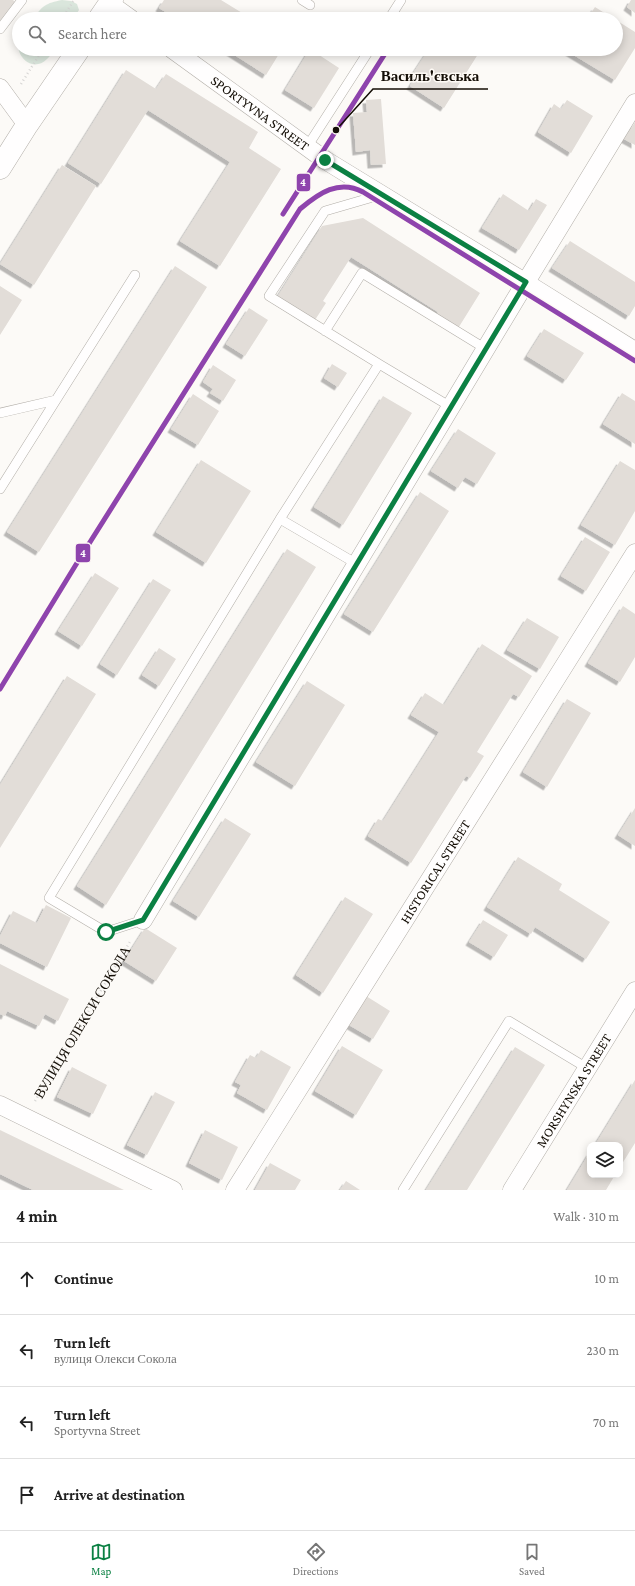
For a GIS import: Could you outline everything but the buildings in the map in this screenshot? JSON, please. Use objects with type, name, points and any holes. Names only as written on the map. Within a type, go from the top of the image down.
[{"type":"main road","points":[[0,168],[27,125],[74,56]]},
{"type":"street","points":[[106,6],[118,12]]},
{"type":"street","name":"SPORTYVNA STREET","points":[[182,56],[325,160],[526,282],[635,351]]},
{"type":"street","points":[[5,95],[27,125]]},
{"type":"street","points":[[143,920],[486,348],[635,103]]},
{"type":"street","name":"HISTORICAL STREET","points":[[235,1190],[635,553]]},
{"type":"street","name":"MORSHYNSKA STREET","points":[[512,1190],[635,991]]},
{"type":"street","points":[[0,1105],[173,1190]]},
{"type":"lane","points":[[13,12],[22,0]]},
{"type":"lane","points":[[393,12],[401,0]]},
{"type":"lane","points":[[0,29],[12,13]]},
{"type":"lane","points":[[307,147],[366,56]]},
{"type":"lane","points":[[381,194],[325,211],[268,296],[451,407]]},
{"type":"lane","points":[[325,330],[362,273],[486,348]]},
{"type":"lane","points":[[0,489],[134,275]]},
{"type":"lane","points":[[143,920],[106,932],[49,898],[280,519],[379,364]]},
{"type":"lane","points":[[0,413],[56,400]]},
{"type":"lane","points":[[280,519],[357,564]]},
{"type":"lane","points":[[403,1190],[509,1021],[587,1068]]},
{"type":"path","points":[[66,12],[74,0]]},
{"type":"path","points":[[5,95],[37,56]]},
{"type":"path","name":"ВУЛИЦЯ ОЛЕКСИ СОКОЛА","points":[[24,1118],[143,920]]},
{"type":"shaded area","points":[[62,0],[71,1],[77,4],[79,10],[78,12],[38,12],[52,2]]},
{"type":"shaded area","points":[[21,56],[50,56],[41,63],[35,64],[25,60]]},
{"type":"tram line","name":"4","points":[[283,214],[384,56]]},
{"type":"tram line","name":"4","points":[[0,689],[80,558],[300,209],[322,193],[338,187],[354,188],[363,192],[635,361]]},
{"type":"place","name":"Василь'євська","points":[[336,130]]},
{"type":"route","points":[[106,932],[143,920],[526,282],[325,160]]}]
